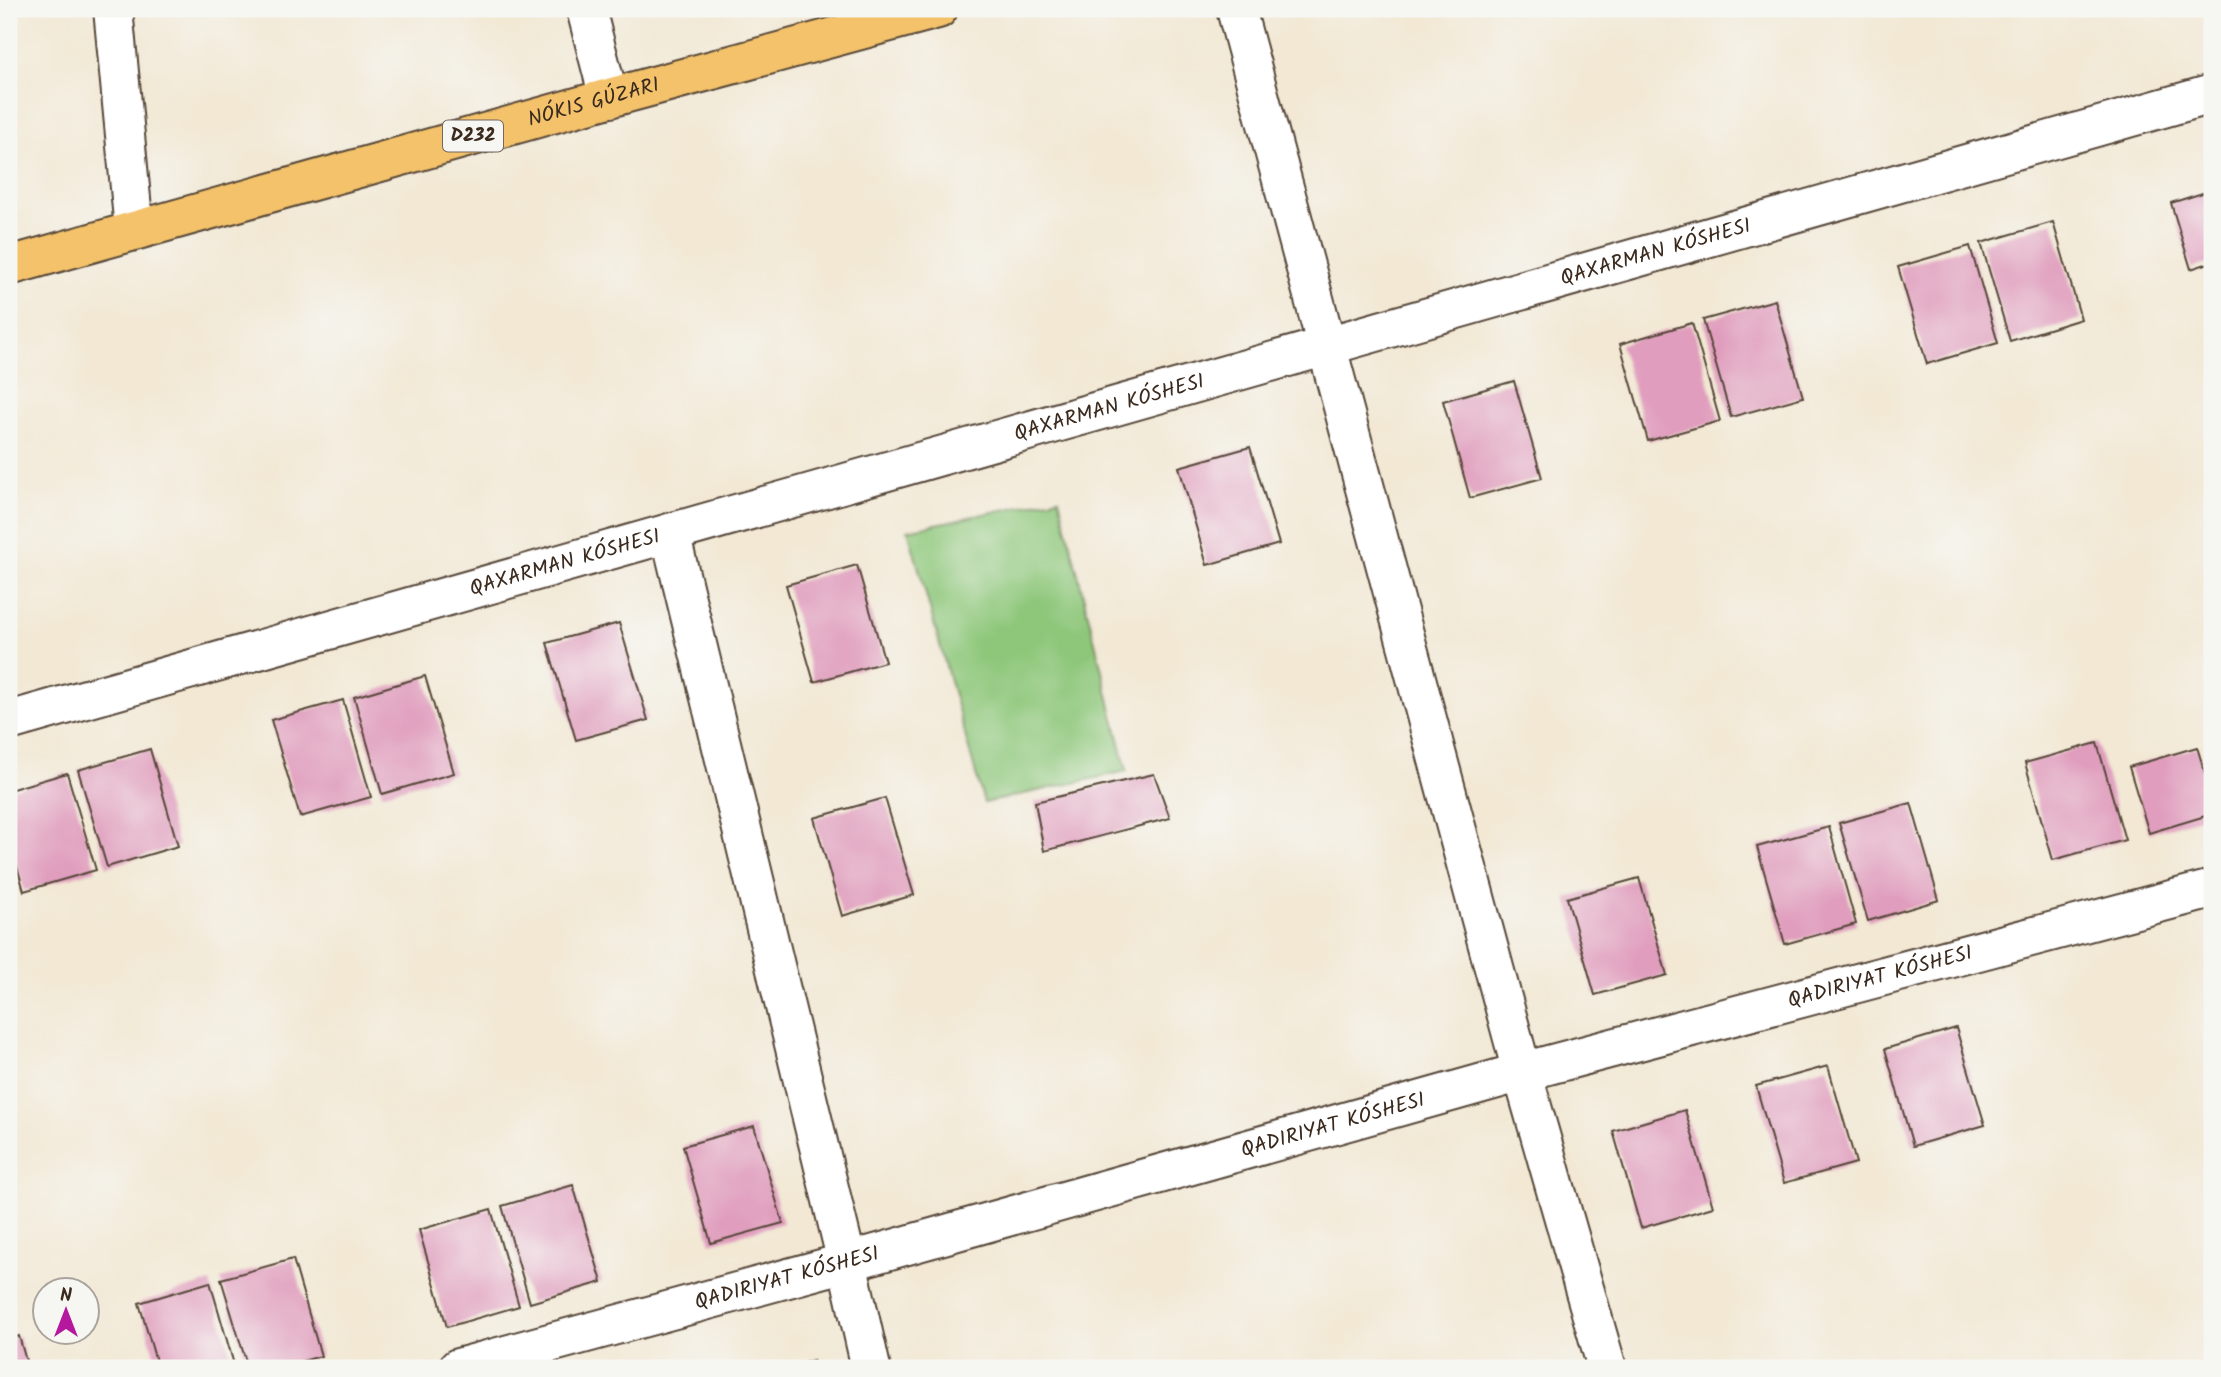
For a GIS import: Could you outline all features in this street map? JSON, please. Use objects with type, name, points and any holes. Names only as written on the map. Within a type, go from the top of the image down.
[{"type":"main road","name":"D232","points":[[9,266],[938,9]]},
{"type":"street","points":[[113,9],[134,230]]},
{"type":"street","points":[[586,9],[609,98]]},
{"type":"street","points":[[1236,9],[1522,1072],[1607,1368]]},
{"type":"street","name":"QAXARMAN KÓSHESI","points":[[9,721],[2212,94]]},
{"type":"street","points":[[670,533],[871,1368]]},
{"type":"street","name":"QADIRIYAT KÓSHESI","points":[[458,1368],[847,1262],[1522,1072],[2212,890]]},
{"type":"green space","points":[[1059,498],[1127,771],[984,803],[908,530]]},
{"type":"building","points":[[2212,190],[2212,262],[2191,269],[2171,203]]},
{"type":"building","points":[[2053,222],[2081,319],[2010,341],[1981,243]]},
{"type":"building","points":[[1970,246],[1998,343],[1927,364],[1898,267]]},
{"type":"building","points":[[1775,300],[1803,397],[1731,417],[1703,320]]},
{"type":"building","points":[[1692,323],[1720,421],[1648,441],[1620,344]]},
{"type":"building","points":[[1514,381],[1542,478],[1470,498],[1443,401]]},
{"type":"building","points":[[1250,447],[1279,544],[1207,565],[1179,467]]},
{"type":"building","points":[[857,565],[885,662],[814,682],[786,585]]},
{"type":"building","points":[[619,623],[648,720],[576,740],[547,643]]},
{"type":"building","points":[[425,676],[454,773],[382,794],[354,697]]},
{"type":"building","points":[[343,700],[371,797],[300,817],[271,720]]},
{"type":"building","points":[[2097,743],[2125,840],[2053,860],[2025,763]]},
{"type":"building","points":[[2197,747],[2212,796],[2212,814],[2149,833],[2129,767]]},
{"type":"building","points":[[150,749],[178,846],[107,867],[78,770]]},
{"type":"building","points":[[67,773],[96,870],[24,891],[9,838],[9,790]]},
{"type":"building","points":[[1154,774],[1170,818],[1044,851],[1035,802]]},
{"type":"building","points":[[885,798],[914,895],[842,916],[814,818]]},
{"type":"building","points":[[1911,803],[1939,900],[1868,921],[1839,823]]},
{"type":"building","points":[[1829,827],[1856,924],[1785,944],[1757,847]]},
{"type":"building","points":[[1639,878],[1667,975],[1595,995],[1567,898]]},
{"type":"building","points":[[1956,1028],[1985,1125],[1913,1146],[1885,1049]]},
{"type":"building","points":[[1828,1066],[1856,1163],[1784,1183],[1756,1086]]},
{"type":"building","points":[[1685,1110],[1713,1207],[1641,1228],[1613,1131]]},
{"type":"building","points":[[754,1126],[783,1223],[711,1243],[683,1146]]},
{"type":"building","points":[[573,1185],[602,1282],[530,1303],[502,1206]]},
{"type":"building","points":[[491,1209],[519,1306],[447,1327],[419,1230]]},
{"type":"building","points":[[293,1259],[321,1356],[277,1368],[248,1368],[221,1279]]},
{"type":"building","points":[[210,1282],[235,1368],[158,1368],[139,1303]]},
{"type":"building","points":[[19,1336],[28,1368],[9,1368],[9,1339]]},
{"type":"building","points":[[813,1360],[816,1368],[787,1368]]}]
